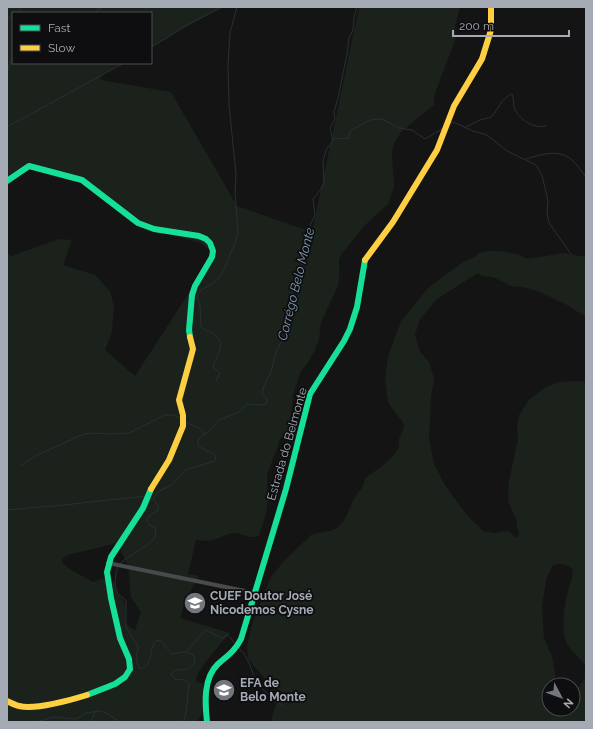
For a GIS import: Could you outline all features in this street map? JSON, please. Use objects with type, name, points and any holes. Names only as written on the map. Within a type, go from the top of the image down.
[{"type":"street","name":"Estrada do Belmonte","points":[[207,722],[205,705],[211,672],[216,666],[233,654],[238,647],[244,632],[286,489],[307,403],[313,387],[344,341],[350,329],[357,307],[365,258],[392,222],[426,169],[437,150],[454,106],[486,50],[491,30],[491,7]]},
{"type":"street","points":[[7,181],[29,166],[78,178],[138,222],[154,229],[199,236],[206,239],[210,243],[213,251],[212,257],[195,286],[192,295],[189,330],[193,349],[180,396],[180,404],[184,421],[182,432],[169,460],[150,491],[143,508],[111,556],[108,563],[111,601],[121,640],[130,663],[130,669],[124,678],[114,685],[83,696],[28,707],[19,706],[7,701]]},
{"type":"street","points":[[108,563],[255,593]]},
{"type":"shaded area","points":[[7,7],[222,7],[152,46],[152,12],[12,12],[12,64],[120,64],[100,76],[101,80],[171,92],[237,206],[312,232],[359,7],[460,7],[455,27],[456,38],[434,96],[434,105],[401,132],[394,143],[392,153],[394,187],[388,204],[364,226],[341,255],[339,260],[338,286],[321,322],[319,340],[308,363],[301,371],[293,395],[291,420],[302,424],[297,445],[281,437],[267,475],[267,508],[259,535],[256,537],[251,537],[231,533],[211,541],[196,540],[188,574],[199,576],[187,597],[180,618],[230,633],[200,670],[197,676],[196,681],[203,684],[205,689],[202,714],[197,722],[7,722],[7,252],[11,256],[59,239],[72,240],[63,265],[95,275],[110,291],[114,307],[112,332],[105,350],[135,376],[207,265],[210,251],[201,243],[158,231],[83,181],[27,166],[7,183]],"holes":[[[117,543],[128,566],[131,597],[141,612],[135,630],[127,624],[124,602],[114,582],[104,578],[93,582],[68,568],[62,562],[63,558],[68,555]]]},
{"type":"shaded area","points":[[501,251],[517,254],[527,259],[564,253],[586,257],[586,317],[567,305],[542,293],[528,288],[511,286],[493,277],[482,276],[478,273],[437,299],[420,319],[415,335],[420,352],[429,362],[434,378],[431,398],[429,438],[434,464],[445,485],[466,514],[483,531],[494,533],[508,531],[517,538],[519,533],[516,519],[508,501],[509,481],[518,439],[517,427],[519,415],[529,400],[544,388],[559,382],[582,381],[586,383],[586,666],[569,646],[565,639],[564,633],[563,621],[568,590],[572,580],[572,569],[563,564],[553,565],[546,580],[542,607],[544,638],[552,656],[556,677],[541,677],[541,717],[581,717],[581,684],[586,677],[586,722],[272,722],[272,716],[281,692],[265,679],[248,659],[247,645],[254,618],[271,577],[283,562],[311,535],[326,532],[339,526],[345,518],[355,497],[363,486],[365,478],[393,456],[399,447],[399,439],[404,427],[403,422],[388,402],[385,378],[388,356],[401,321],[428,288],[463,262],[475,257],[479,253]]},
{"type":"waterway","points":[[17,12],[22,7]]},
{"type":"waterway","points":[[95,12],[102,7]]},
{"type":"waterway","points":[[152,46],[183,27],[222,7]]},
{"type":"waterway","points":[[216,381],[220,373],[213,367],[220,351],[220,343],[213,334],[201,327],[200,306],[197,296],[201,290],[212,284],[221,276],[238,232],[235,193],[236,174],[229,105],[228,64],[230,33],[237,7]]},
{"type":"waterway","name":"Corrégo Belo Monte","points":[[120,564],[148,545],[155,537],[156,528],[149,525],[147,520],[149,516],[158,510],[158,505],[153,499],[159,491],[172,485],[185,470],[215,461],[216,457],[212,453],[200,447],[198,445],[198,440],[219,420],[239,412],[247,404],[263,405],[267,403],[267,399],[262,394],[271,372],[276,352],[287,331],[286,323],[296,278],[303,262],[307,232],[315,215],[313,199],[324,183],[323,161],[326,150],[333,141],[330,128],[335,119],[334,112],[357,7]]},
{"type":"waterway","points":[[7,19],[12,16]]},
{"type":"waterway","points":[[7,73],[12,58]]},
{"type":"waterway","points":[[7,127],[122,64]]},
{"type":"waterway","points":[[464,128],[480,120],[491,117],[505,98],[512,94],[514,107],[522,119],[536,126],[546,126]]},
{"type":"waterway","points":[[334,139],[349,138],[352,130],[370,120],[382,119],[399,128],[412,130],[425,139],[442,129]]},
{"type":"waterway","points":[[450,124],[453,122],[473,131],[487,135],[507,151],[536,165],[542,175],[548,201],[547,213],[549,223],[571,254]]},
{"type":"waterway","points":[[526,159],[555,153],[561,154],[567,156],[574,162],[586,177]]},
{"type":"waterway","points":[[20,466],[37,455],[84,434],[129,433],[165,415],[173,415],[180,418]]},
{"type":"waterway","points":[[186,422],[199,428],[205,434]]},
{"type":"waterway","points":[[7,510],[146,496]]},
{"type":"waterway","name":"Corrégo Belo Monte","points":[[118,566],[115,586],[119,595],[126,601],[126,627],[138,647],[136,660],[140,669],[147,665],[154,643],[157,640],[161,641],[172,654],[186,652],[194,656],[195,662],[190,667],[187,669],[176,670],[171,674],[175,679],[185,680],[189,683],[186,713],[183,722]]},
{"type":"waterway","points":[[187,651],[205,630],[222,638],[228,635],[235,644]]},
{"type":"waterway","points":[[239,648],[246,656],[254,676],[261,687],[282,705]]},
{"type":"waterway","points":[[90,722],[96,711]]},
{"type":"waterway","points":[[37,722],[54,717],[76,719],[86,713],[100,711],[120,722]]},
{"type":"traffic: fast","points":[[7,181],[29,166],[82,180],[138,223],[154,229],[199,236],[206,239],[210,243],[213,251],[212,257],[195,286],[192,295],[189,330],[190,337]]},
{"type":"traffic: fast","points":[[207,722],[207,684],[213,670],[228,656],[241,639],[286,489],[310,394],[350,329],[357,307],[365,260]]},
{"type":"traffic: fast","points":[[87,695],[115,684],[125,677],[130,669],[129,659],[120,638],[107,572],[111,557],[143,508],[151,489]]},
{"type":"traffic: slow","points":[[365,260],[393,222],[437,150],[454,106],[482,59],[491,30],[491,7]]},
{"type":"traffic: slow","points":[[151,489],[169,460],[183,426],[183,415],[179,400],[193,349],[190,337]]},
{"type":"traffic: slow","points":[[7,701],[14,705],[34,707],[53,704],[87,695]]},
{"type":"place","name":"CUEF Doutor José Nicodemos Cysne","points":[[195,603]]},
{"type":"place","name":"EFA de Belo Monte","points":[[224,690]]}]
